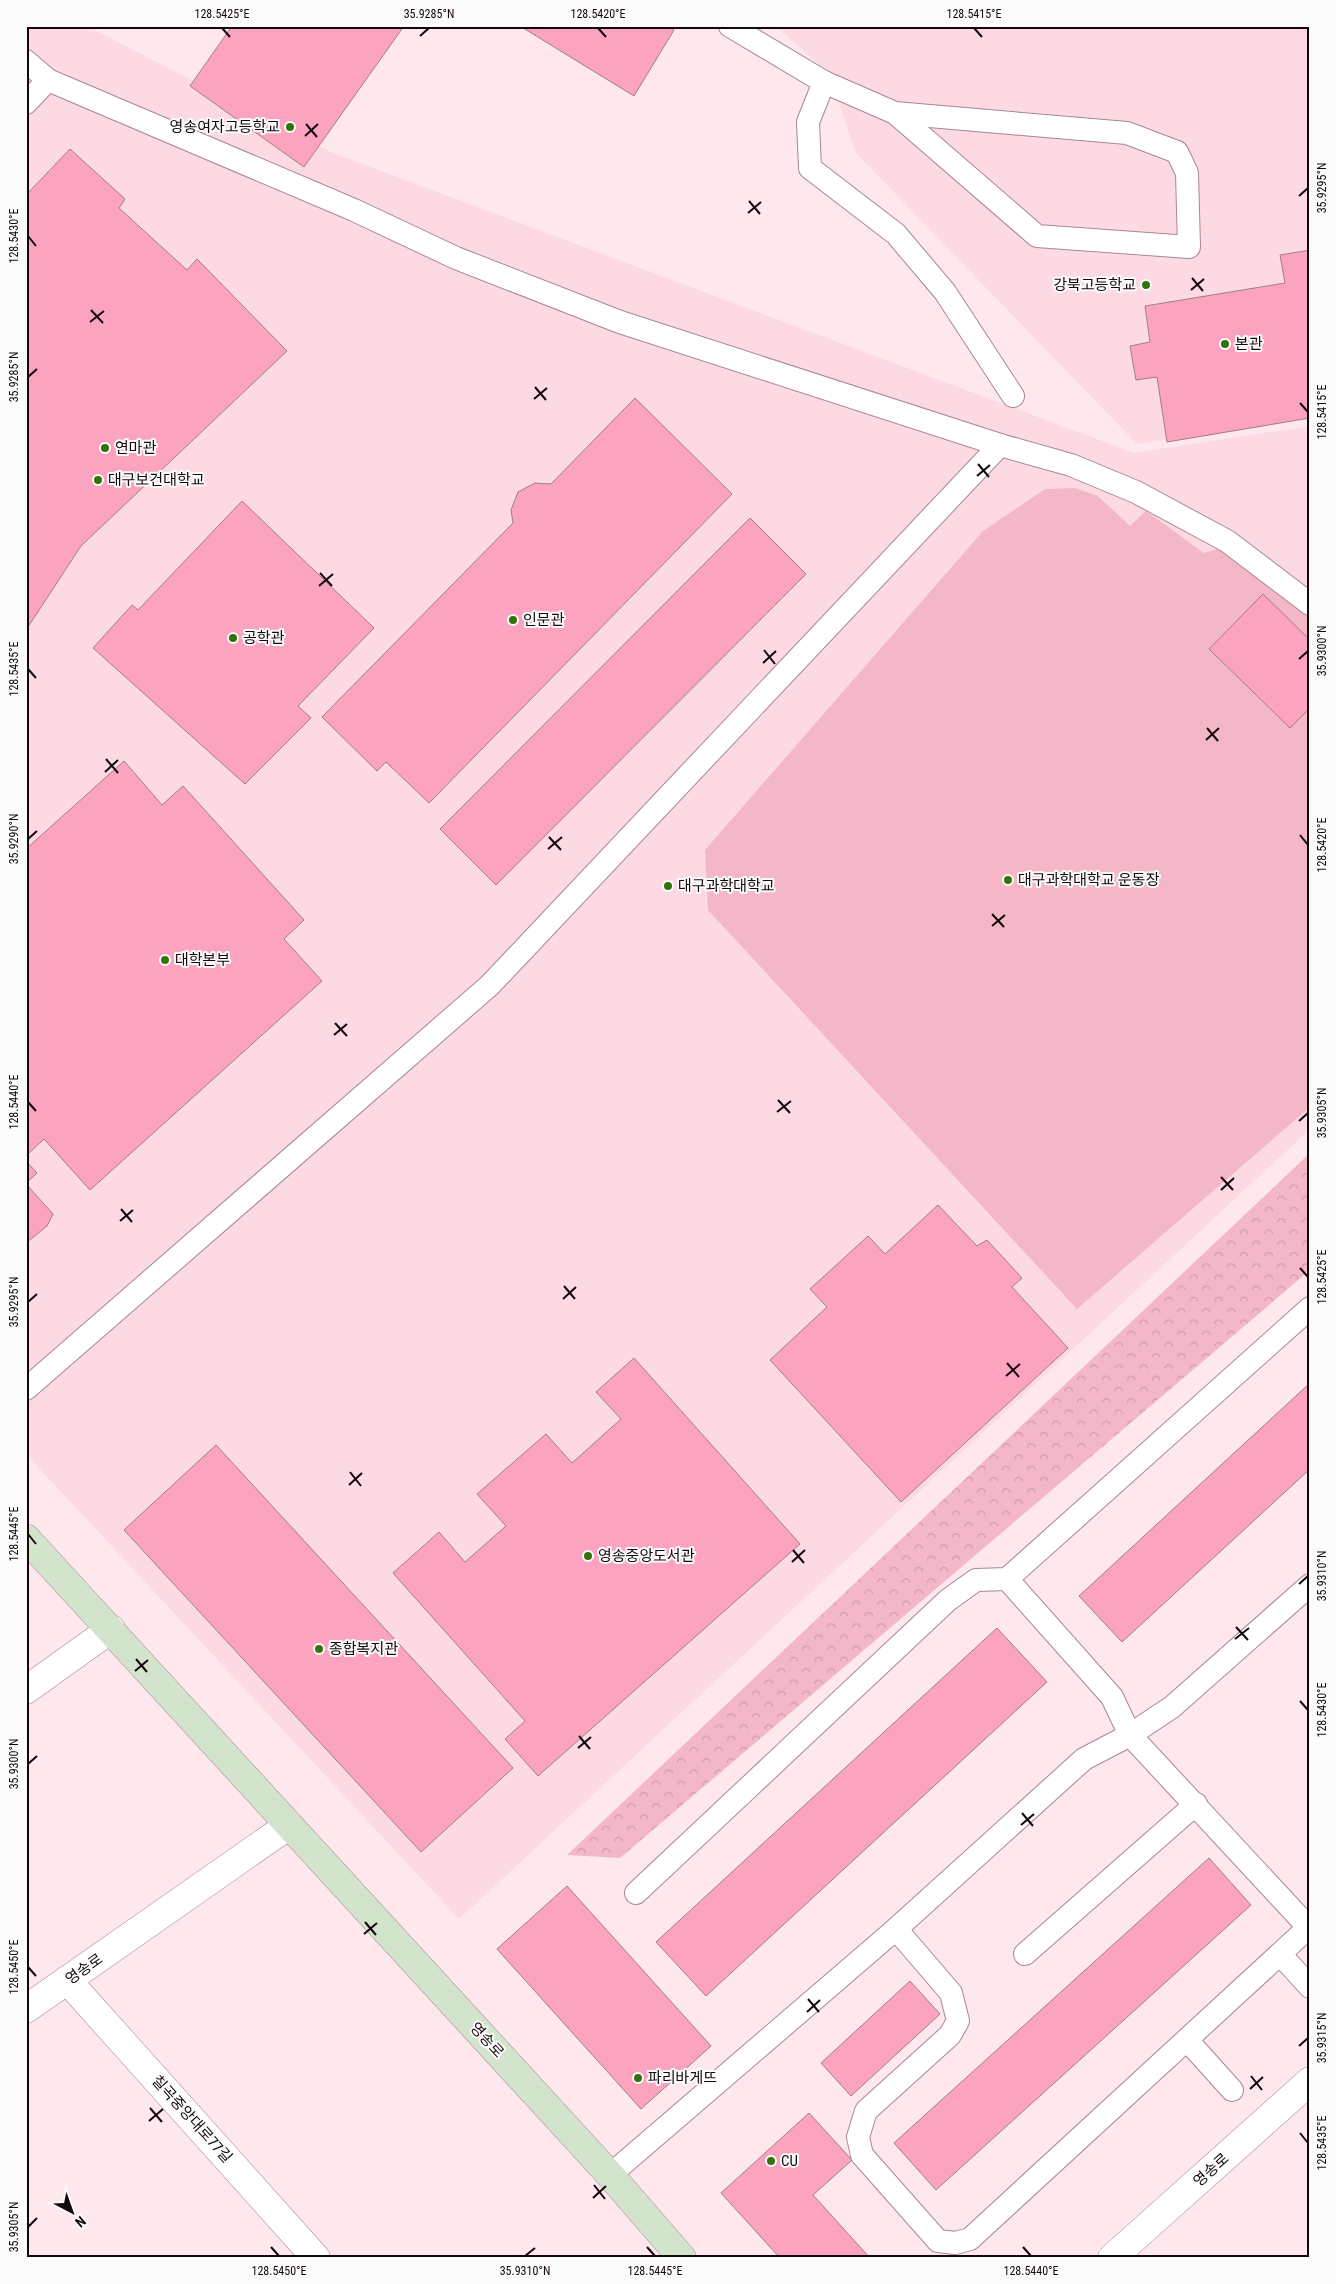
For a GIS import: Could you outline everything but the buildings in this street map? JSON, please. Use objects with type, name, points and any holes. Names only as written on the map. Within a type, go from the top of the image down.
[{"type":"main road","name":"영송로","points":[[26,1538],[610,2175],[682,2258]]},
{"type":"street","points":[[26,1690],[111,1629]]},
{"type":"street","name":"영송로","points":[[26,2009],[289,1825]]},
{"type":"street","name":"칠곡중앙대로77길","points":[[68,1980],[316,2258]]},
{"type":"street","name":"영송로","points":[[1112,2258],[1310,2081]]},
{"type":"lane","points":[[730,26],[824,82],[896,112],[1127,133],[1178,152],[1186,173],[1189,247],[1037,236],[896,112]]},
{"type":"lane","points":[[26,61],[48,80],[354,210],[456,258],[620,322],[1000,445],[1070,465],[1136,492],[1227,541],[1310,604]]},
{"type":"lane","points":[[26,103],[48,80]]},
{"type":"lane","points":[[824,82],[808,122],[810,168],[896,234],[946,292],[1013,396]]},
{"type":"lane","points":[[26,1389],[490,985],[1000,445]]},
{"type":"lane","points":[[636,1893],[948,1600],[976,1580],[1007,1579],[1310,1308]]},
{"type":"lane","points":[[896,1929],[951,1993],[958,2021],[950,2035],[866,2111],[858,2136],[862,2155],[938,2241],[955,2243],[970,2239],[1309,1929],[1196,1804],[1130,1735],[1112,1698],[1007,1579]]},
{"type":"lane","points":[[610,2175],[896,1929],[1084,1759],[1130,1735],[1172,1706],[1310,1585]]},
{"type":"lane","points":[[1025,1954],[1196,1804]]},
{"type":"lane","points":[[1280,1954],[1310,1986]]},
{"type":"lane","points":[[1187,2040],[1232,2090]]},
{"type":"shaded area","name":"대구과학대학교","points":[[26,26],[87,26],[333,153],[1134,453],[1310,426],[1310,1129],[459,1919],[26,1454]]},
{"type":"shaded area","name":"강북고등학교","points":[[776,26],[1310,26],[1310,416],[1137,444],[856,153],[829,73]]},
{"type":"green space","name":"대구과학대학교 운동장","points":[[1075,488],[1098,496],[1130,526],[1146,511],[1204,553],[1217,549],[1242,563],[1310,617],[1310,1107],[1077,1309],[708,910],[705,850],[983,531],[1045,489]]},
{"type":"green space","points":[[1310,1153],[1310,1270],[620,1858],[567,1855]]},
{"type":"place","name":"영송여자고등학교","points":[[290,127]]},
{"type":"place","name":"강북고등학교","points":[[1146,285]]},
{"type":"place","name":"본관","points":[[1225,344]]},
{"type":"place","name":"연마관","points":[[105,448]]},
{"type":"place","name":"대구보건대학교","points":[[98,480]]},
{"type":"place","name":"인문관","points":[[513,620]]},
{"type":"place","name":"공학관","points":[[233,638]]},
{"type":"place","name":"대구과학대학교 운동장","points":[[1008,880]]},
{"type":"place","name":"대구과학대학교","points":[[668,886]]},
{"type":"place","name":"대학본부","points":[[165,960]]},
{"type":"place","name":"영송중앙도서관","points":[[588,1556]]},
{"type":"place","name":"종합복지관","points":[[319,1649]]},
{"type":"place","name":"파리바게뜨","points":[[638,2078]]},
{"type":"place","name":"CU","points":[[771,2161]]}]
